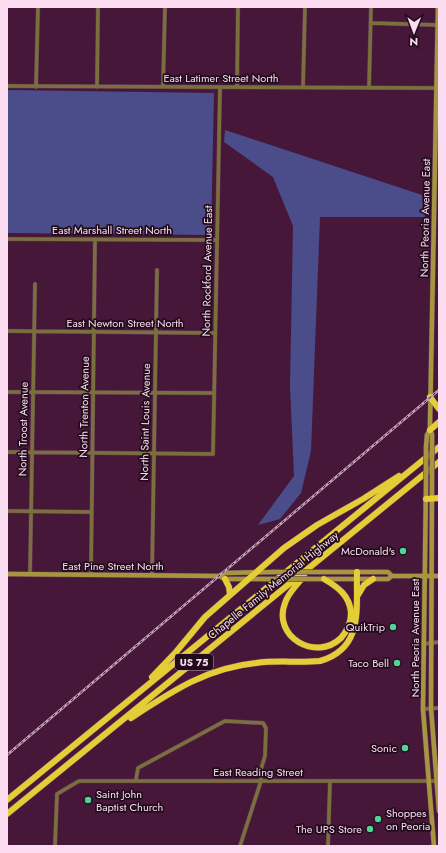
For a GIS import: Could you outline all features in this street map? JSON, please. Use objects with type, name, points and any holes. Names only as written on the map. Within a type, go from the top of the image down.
[{"type":"highway","points":[[430,397],[439,409]]},
{"type":"highway","points":[[430,430],[439,422]]},
{"type":"highway","name":"Chapelle Family Memorial Highway","points":[[7,800],[439,447]]},
{"type":"highway","points":[[130,700],[176,652],[205,617],[256,572],[302,535],[363,499],[423,460]]},
{"type":"highway","name":"Chapelle Family Memorial Highway","points":[[7,814],[439,462]]},
{"type":"highway","points":[[429,499],[439,498]]},
{"type":"highway","points":[[313,566],[290,594],[284,604],[282,613],[285,627],[291,636],[298,643],[308,647],[322,648],[335,643],[345,633],[350,621],[350,609],[346,596],[337,587],[324,579]]},
{"type":"highway","points":[[105,735],[173,691],[208,674],[248,664],[276,661],[313,661],[333,656],[344,647],[353,634],[356,622],[357,572]]},
{"type":"highway","points":[[222,577],[230,587],[230,595]]},
{"type":"highway","points":[[357,596],[364,585],[373,579]]},
{"type":"main road","name":"North Peoria Avenue East","points":[[434,846],[423,709],[423,644],[424,576],[429,499],[432,480],[430,397],[437,151],[436,88],[438,7]]},
{"type":"main road","name":"North Peoria Avenue East","points":[[430,430],[427,434],[426,447],[426,485],[429,499],[432,576],[430,642],[431,708],[439,811]]},
{"type":"main road","name":"East Pine Street North","points":[[222,577],[225,573],[256,572],[388,572],[392,576]]},
{"type":"main road","name":"East Pine Street North","points":[[7,574],[152,575],[249,579],[357,580],[388,579],[392,576],[439,576]]},
{"type":"street","points":[[36,86],[38,7]]},
{"type":"street","points":[[98,7],[98,87]]},
{"type":"street","points":[[163,87],[165,7]]},
{"type":"street","points":[[237,87],[238,7]]},
{"type":"street","points":[[303,88],[304,7]]},
{"type":"street","points":[[369,88],[371,7]]},
{"type":"street","points":[[371,23],[437,25]]},
{"type":"street","name":"East Latimer Street North","points":[[7,86],[436,88]]},
{"type":"street","name":"North Rockford Avenue East","points":[[154,454],[213,454],[220,88]]},
{"type":"street","name":"East Marshall Street North","points":[[7,239],[216,240]]},
{"type":"street","name":"North Trenton Avenue","points":[[91,574],[95,239]]},
{"type":"street","name":"North Saint Louis Avenue","points":[[152,575],[157,270]]},
{"type":"street","name":"North Troost Avenue","points":[[30,574],[35,284]]},
{"type":"street","name":"East Newton Street North","points":[[7,332],[215,333]]},
{"type":"street","points":[[7,392],[214,393]]},
{"type":"street","points":[[7,452],[154,454]]},
{"type":"street","points":[[7,511],[92,512]]},
{"type":"street","points":[[423,644],[439,642]]},
{"type":"street","points":[[423,709],[439,708]]},
{"type":"street","points":[[136,780],[138,768],[225,722],[261,722],[265,725],[265,756],[261,769],[261,781],[240,846]]},
{"type":"street","name":"East Reading Street","points":[[55,846],[57,794],[79,781],[436,781]]},
{"type":"street","points":[[328,846],[330,781]]},
{"type":"shaded area","points":[[7,90],[214,93],[211,235],[7,233]]},
{"type":"shaded area","points":[[225,130],[422,195],[425,217],[320,217],[311,451],[301,493],[280,519],[258,525],[294,476],[290,386],[293,226],[273,177],[224,142]]},
{"type":"railway","points":[[7,755],[439,390]]},
{"type":"place","name":"McDonald's","points":[[403,551]]},
{"type":"place","name":"QuikTrip","points":[[393,627]]},
{"type":"place","name":"Taco Bell","points":[[397,663]]},
{"type":"place","name":"Sonic","points":[[405,748]]},
{"type":"place","name":"Saint John Baptist Church","points":[[88,800]]},
{"type":"place","name":"Shoppes on Peoria","points":[[378,819]]},
{"type":"place","name":"The UPS Store","points":[[370,829]]}]
